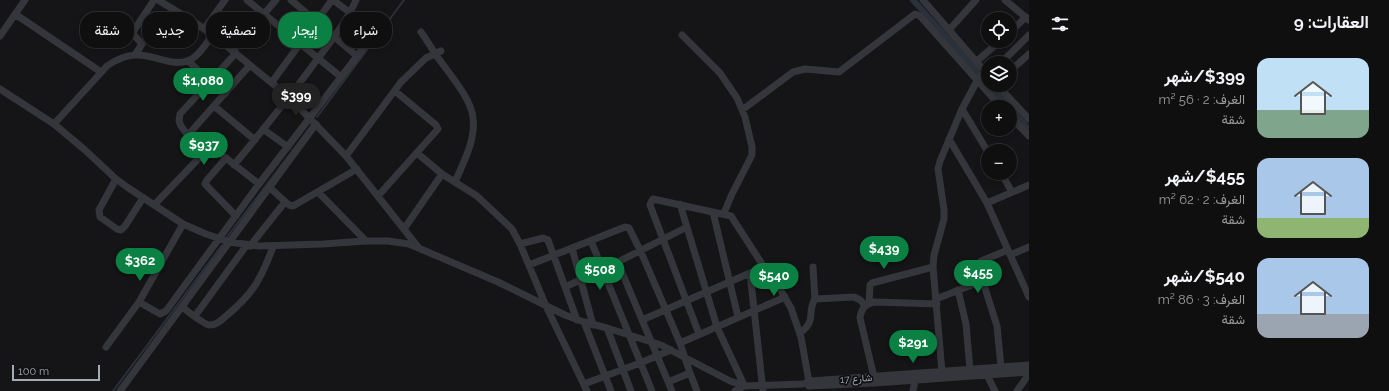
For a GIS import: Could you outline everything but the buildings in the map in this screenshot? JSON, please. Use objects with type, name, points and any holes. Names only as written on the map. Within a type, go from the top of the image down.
[{"type":"street","points":[[0,36],[26,0]]},
{"type":"street","points":[[135,55],[142,44],[133,32],[154,0]]},
{"type":"street","points":[[158,0],[204,29],[225,0]]},
{"type":"street","points":[[247,0],[261,12]]},
{"type":"street","points":[[265,12],[276,0]]},
{"type":"street","points":[[291,0],[305,12]]},
{"type":"street","points":[[323,12],[332,0],[349,12]]},
{"type":"street","points":[[350,12],[356,0]]},
{"type":"street","points":[[949,30],[976,0]]},
{"type":"street","points":[[1005,0],[1028,18],[1017,27]]},
{"type":"street","points":[[926,2],[981,66]]},
{"type":"street","points":[[15,14],[101,72]]},
{"type":"street","points":[[742,110],[788,75],[799,70],[812,69],[839,72],[915,14],[920,16],[995,100]]},
{"type":"street","points":[[270,20],[278,26]]},
{"type":"street","points":[[234,165],[289,97],[340,28]]},
{"type":"street","points":[[421,32],[438,52],[470,106],[474,118],[473,132],[468,151],[455,182]]},
{"type":"street","points":[[682,35],[720,74],[737,98],[745,117],[753,152],[724,213]]},
{"type":"street","points":[[1008,56],[1029,35]]},
{"type":"street","points":[[334,37],[357,56]]},
{"type":"street","points":[[54,124],[106,66],[117,59],[135,55],[148,56],[171,62],[188,61],[195,56],[206,43]]},
{"type":"street","points":[[231,48],[272,82],[310,117],[357,169],[419,248]]},
{"type":"street","points":[[202,155],[179,121],[180,114],[237,48]]},
{"type":"street","points":[[272,82],[297,48]]},
{"type":"street","points":[[305,48],[341,77]]},
{"type":"street","points":[[139,302],[160,314],[164,312],[220,239],[259,184],[363,48]]},
{"type":"street","points":[[977,61],[992,48]]},
{"type":"street","points":[[346,156],[401,82],[422,61],[438,52]]},
{"type":"street","points":[[1017,65],[1029,54]]},
{"type":"street","points":[[188,61],[225,94]]},
{"type":"street","points":[[188,135],[250,65]]},
{"type":"street","points":[[942,372],[933,267],[934,255],[944,219],[938,165],[962,109],[977,81],[981,77]]},
{"type":"street","points":[[0,89],[54,124],[116,179],[183,224],[206,234],[229,242],[248,246],[366,241],[400,243],[419,248],[498,282],[546,306],[581,321],[650,341],[743,386]]},
{"type":"street","points":[[378,196],[437,131],[438,126],[395,91]]},
{"type":"street","points":[[1004,92],[1029,118]]},
{"type":"street","points":[[214,106],[255,140]]},
{"type":"street","points":[[962,109],[983,144]]},
{"type":"street","points":[[1017,123],[1029,136]]},
{"type":"street","points":[[120,391],[316,124]]},
{"type":"street","points":[[263,129],[288,147]]},
{"type":"street","points":[[949,139],[987,203],[1029,297]]},
{"type":"street","points":[[154,205],[202,155],[208,150],[213,149],[259,184]]},
{"type":"street","points":[[418,153],[442,174],[477,196],[512,229],[529,264],[546,306],[586,388],[605,376],[671,350]]},
{"type":"street","points":[[226,158],[205,184],[236,216]]},
{"type":"street","points":[[269,187],[290,206],[293,206],[357,169]]},
{"type":"street","points":[[404,228],[442,174]]},
{"type":"street","points":[[116,179],[98,213],[100,217],[117,229],[121,230],[125,226],[143,198]]},
{"type":"street","points":[[1005,180],[1012,192]]},
{"type":"street","points":[[987,203],[1029,185]]},
{"type":"street","points":[[318,192],[366,241]]},
{"type":"street","points":[[699,334],[650,205],[650,202],[653,199],[724,213],[731,216],[791,308],[800,333],[806,383]]},
{"type":"street","points":[[195,316],[248,246],[285,202]]},
{"type":"street","points":[[680,204],[717,327],[743,386]]},
{"type":"street","points":[[713,212],[738,317]]},
{"type":"street","points":[[106,347],[139,302],[183,224]]},
{"type":"street","points":[[529,264],[628,228],[630,229],[680,343],[697,391]]},
{"type":"street","points":[[564,287],[641,252],[687,228]]},
{"type":"street","points":[[520,244],[544,238],[548,240],[564,287],[581,321],[611,391]]},
{"type":"street","points":[[591,241],[652,391]]},
{"type":"street","points":[[182,307],[206,324],[211,325],[222,320],[244,300],[256,285],[264,272],[274,246]]},
{"type":"street","points":[[1002,367],[997,326],[978,264],[981,261],[1029,247]]},
{"type":"street","points":[[572,248],[593,325]]},
{"type":"street","points":[[618,263],[672,391]]},
{"type":"street","points":[[642,320],[764,267]]},
{"type":"street","points":[[800,333],[810,323],[812,303],[815,299],[813,267]]},
{"type":"street","points":[[874,377],[860,318],[861,312],[867,304],[870,286],[872,283],[933,267]]},
{"type":"street","points":[[750,273],[763,388]]},
{"type":"street","points":[[815,299],[854,297],[867,304],[937,302],[958,290],[982,281]]},
{"type":"street","points":[[958,290],[966,324],[970,370]]},
{"type":"street","points":[[680,343],[785,297]]},
{"type":"street","points":[[607,328],[632,391]]},
{"type":"street","name":"شارع 17","points":[[743,386],[763,388],[874,377],[1029,365]]},
{"type":"street","points":[[668,382],[690,373]]},
{"type":"street","points":[[1017,391],[1029,373]]},
{"type":"street","name":"شارع 17","points":[[806,383],[808,386],[819,388],[1029,373]]},
{"type":"street","points":[[987,375],[996,391]]},
{"type":"street","points":[[913,391],[915,380]]},
{"type":"street","points":[[735,391],[743,386]]},
{"type":"waterway","points":[[317,117],[404,0]]},
{"type":"waterway","points":[[913,0],[979,73]]},
{"type":"waterway","points":[[996,92],[1003,100]]},
{"type":"waterway","points":[[1017,116],[1029,129]]},
{"type":"waterway","points":[[227,237],[311,126]]},
{"type":"waterway","points":[[113,391],[222,245]]}]
